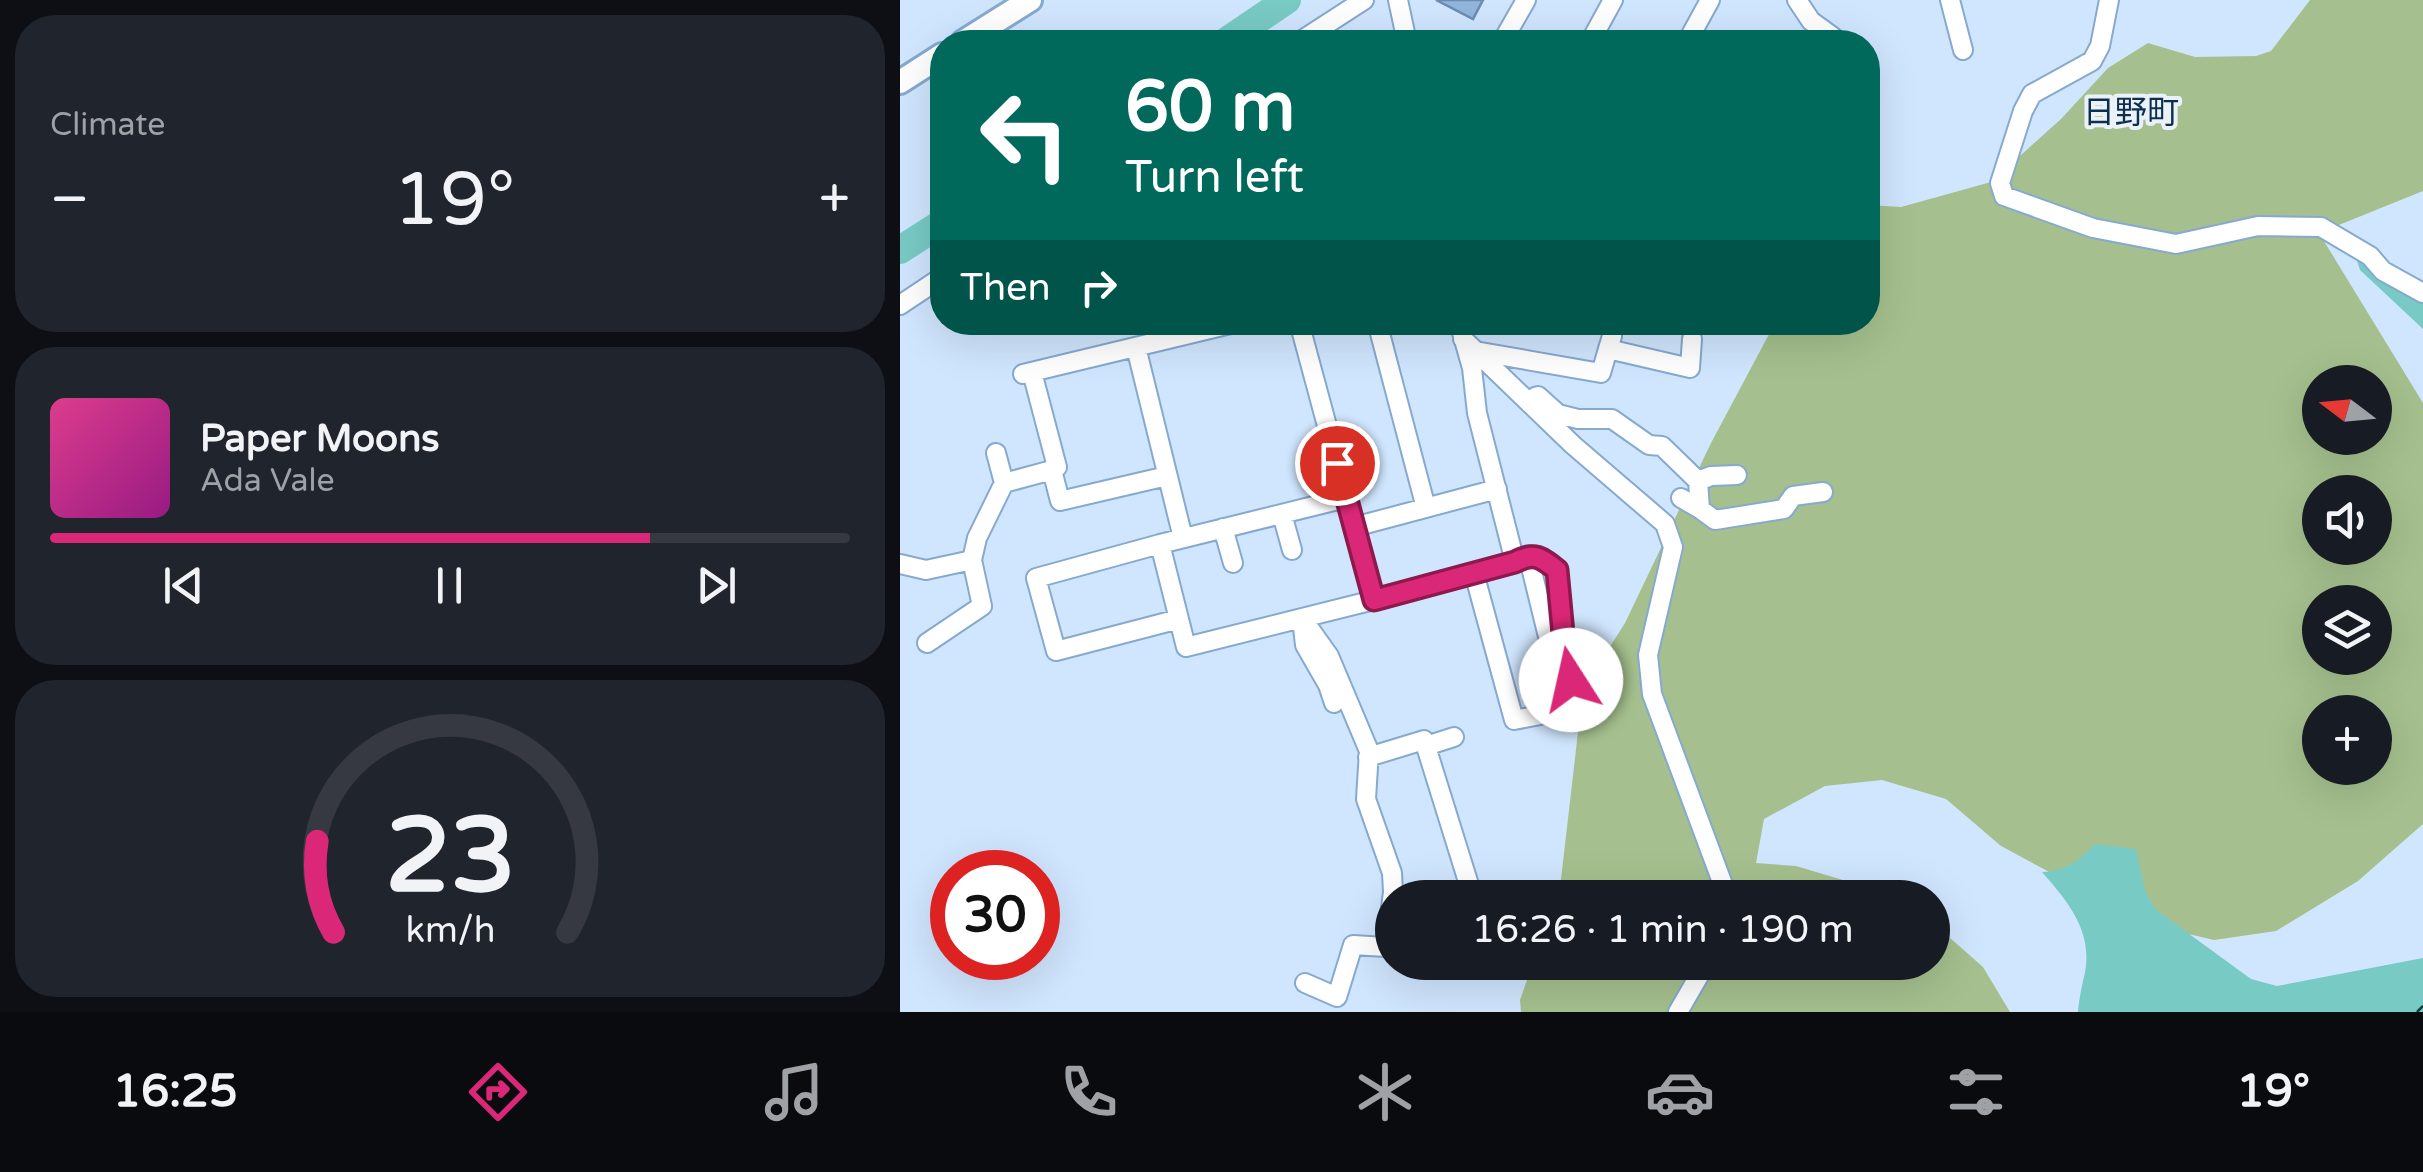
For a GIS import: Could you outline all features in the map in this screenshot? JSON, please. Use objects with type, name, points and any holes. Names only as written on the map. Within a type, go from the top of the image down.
[{"type":"main road","points":[[982,30],[1030,0]]},
{"type":"main road","points":[[900,82],[930,63]]},
{"type":"street","points":[[1318,30],[1364,0]]},
{"type":"street","points":[[1398,0],[1404,30]]},
{"type":"street","points":[[1509,30],[1526,0]]},
{"type":"street","points":[[1597,30],[1613,0]]},
{"type":"street","points":[[1694,30],[1710,0]]},
{"type":"street","points":[[1797,0],[1818,30]]},
{"type":"street","points":[[1950,0],[1962,50]]},
{"type":"street","points":[[2109,0],[2100,46],[2092,61],[2032,94],[2000,183],[2004,196],[2093,228],[2176,244],[2258,226],[2321,227],[2370,256],[2383,271],[2423,293]]},
{"type":"street","points":[[900,304],[930,285]]},
{"type":"street","points":[[1004,483],[1057,467],[1028,373],[1185,335]]},
{"type":"street","points":[[1302,335],[1374,600]]},
{"type":"street","points":[[1380,335],[1426,508]]},
{"type":"street","points":[[1466,338],[1601,374],[1610,342],[1690,368],[1692,339]]},
{"type":"street","points":[[1466,338],[1524,400],[1665,524],[1674,547],[1648,655],[1652,694],[1721,880]]},
{"type":"street","points":[[1466,338],[1476,413],[1496,490],[1522,558],[1566,710],[1514,720],[1474,573]]},
{"type":"street","points":[[1136,347],[1182,538]]},
{"type":"street","points":[[1524,400],[1538,396],[1558,414],[1612,420],[1648,445],[1662,446],[1698,481],[1700,509]]},
{"type":"street","points":[[927,643],[982,606],[972,560],[977,538],[1004,483],[996,453]]},
{"type":"street","points":[[1052,470],[1060,501],[1167,476]]},
{"type":"street","points":[[1698,481],[1737,475]]},
{"type":"street","points":[[1354,527],[1496,490]]},
{"type":"street","points":[[1681,498],[1715,520],[1784,509],[1793,496],[1823,492]]},
{"type":"street","points":[[1178,619],[1056,651],[1036,578],[1346,498]]},
{"type":"street","points":[[1282,514],[1292,550]]},
{"type":"street","points":[[1223,528],[1233,563]]},
{"type":"street","points":[[1160,544],[1186,648],[1522,558]]},
{"type":"street","points":[[900,564],[926,570],[972,560]]},
{"type":"street","points":[[1302,618],[1304,645],[1334,703]]},
{"type":"street","points":[[1302,618],[1329,656],[1356,713],[1369,751],[1366,799],[1392,880]]},
{"type":"street","points":[[1426,746],[1454,737]]},
{"type":"street","points":[[1368,757],[1424,740],[1468,880]]},
{"type":"street","points":[[1305,983],[1337,996],[1353,944],[1375,946]]},
{"type":"street","points":[[1678,1012],[1697,980]]},
{"type":"shaded area","points":[[2310,0],[2423,0],[2423,191],[2319,233],[2423,403],[2423,824],[2358,881],[2276,931],[2214,940],[2146,924],[2001,846],[1946,799],[1882,780],[1825,786],[1764,819],[1756,863],[1796,866],[1843,880],[1561,880],[1583,689],[1625,623],[1711,443],[1769,335],[1880,335],[1880,206],[1901,207],[1991,182],[2061,119],[2108,68],[2148,43],[2195,57],[2256,56],[2271,51]]},
{"type":"shaded area","points":[[2357,261],[2376,264],[2423,297],[2423,329],[2360,270]]},
{"type":"shaded area","points":[[2095,844],[2136,849],[2145,891],[2155,909],[2251,979],[2277,986],[2423,958],[2423,1012],[2078,1012],[2086,964],[2083,935],[2071,908],[2042,872],[2072,864]]},
{"type":"shaded area","points":[[1950,938],[1983,967],[2010,1012],[1521,1012],[1520,1000],[1527,980],[1950,980]]},
{"type":"building","points":[[1436,0],[1483,0],[1473,19]]},
{"type":"waterway","points":[[1243,30],[1287,0]]},
{"type":"waterway","points":[[900,250],[930,231]]},
{"type":"ferry route","points":[[2417,1012],[2423,1006]]},
{"type":"district","name":"日野町","points":[[2131,113]]},
{"type":"route","points":[[1337,463],[1374,600],[1515,562],[1528,555],[1539,556],[1557,570],[1571,680]]}]
